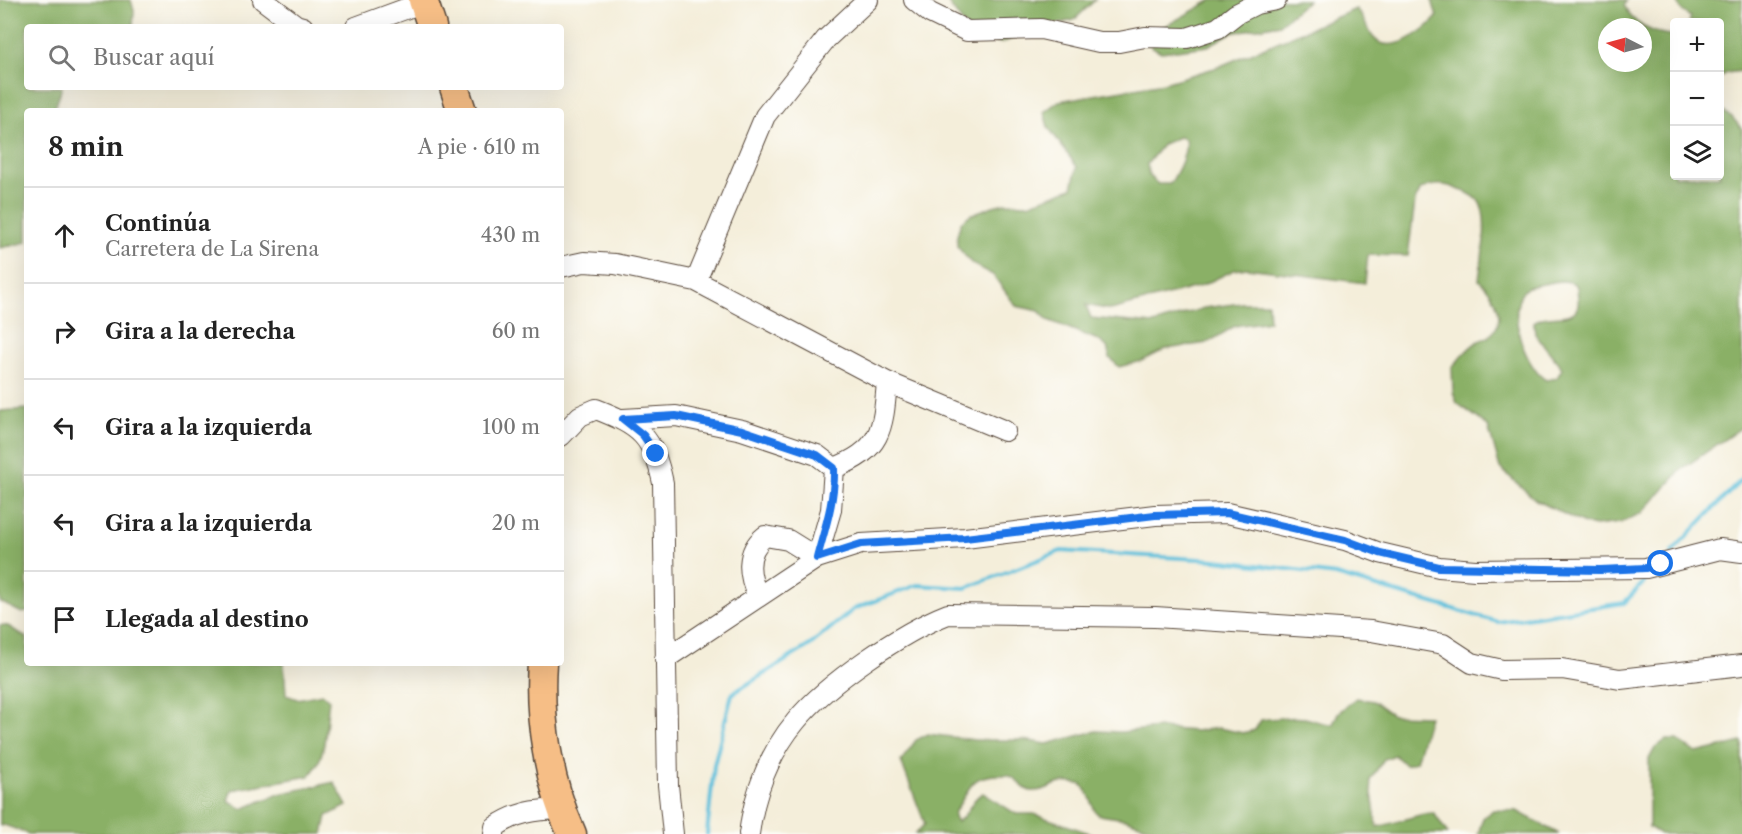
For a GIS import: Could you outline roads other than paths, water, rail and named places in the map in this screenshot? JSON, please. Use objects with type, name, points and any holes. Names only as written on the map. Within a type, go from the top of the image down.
[{"type":"highway","points":[[455,90],[461,108]]},
{"type":"highway","points":[[542,666],[540,685],[552,785],[566,822]]},
{"type":"street","points":[[263,0],[295,24]]},
{"type":"street","points":[[696,281],[765,116],[826,39],[868,0]]},
{"type":"street","points":[[914,0],[930,13],[967,31],[1041,29],[1100,42],[1119,42],[1145,37],[1187,38],[1218,28],[1236,14],[1256,4],[1276,0]]},
{"type":"street","points":[[368,24],[426,10]]},
{"type":"street","points":[[564,266],[584,262],[615,264],[696,281],[887,382],[1005,431]]},
{"type":"street","points":[[834,468],[857,459],[874,444],[884,420],[887,382]]},
{"type":"street","points":[[564,433],[580,416],[596,409],[623,419],[643,435],[656,454],[663,483],[668,785],[673,834]]},
{"type":"street","points":[[623,419],[676,416],[742,430],[817,455],[834,468]]},
{"type":"street","points":[[817,558],[831,510],[834,468]]},
{"type":"street","points":[[665,659],[817,558],[861,544],[965,538],[1155,515],[1227,513],[1345,540],[1380,553],[1439,567],[1463,569],[1646,568],[1720,549],[1742,552]]},
{"type":"street","points":[[758,596],[752,582],[750,562],[755,544],[765,536],[789,540],[817,558]]},
{"type":"street","points":[[749,834],[760,781],[796,721],[864,663],[923,624],[948,614],[1155,616],[1371,631],[1443,644],[1472,663],[1502,670],[1562,669],[1620,679],[1742,665]]},
{"type":"street","points":[[494,834],[495,827],[510,817],[526,811],[566,822]]},
{"type":"waterway","points":[[1672,552],[1742,479]]},
{"type":"waterway","points":[[707,834],[714,765],[732,694],[810,645],[854,609],[917,585],[966,588],[1061,551],[1216,560],[1336,575],[1498,622],[1624,603],[1651,575]]}]
